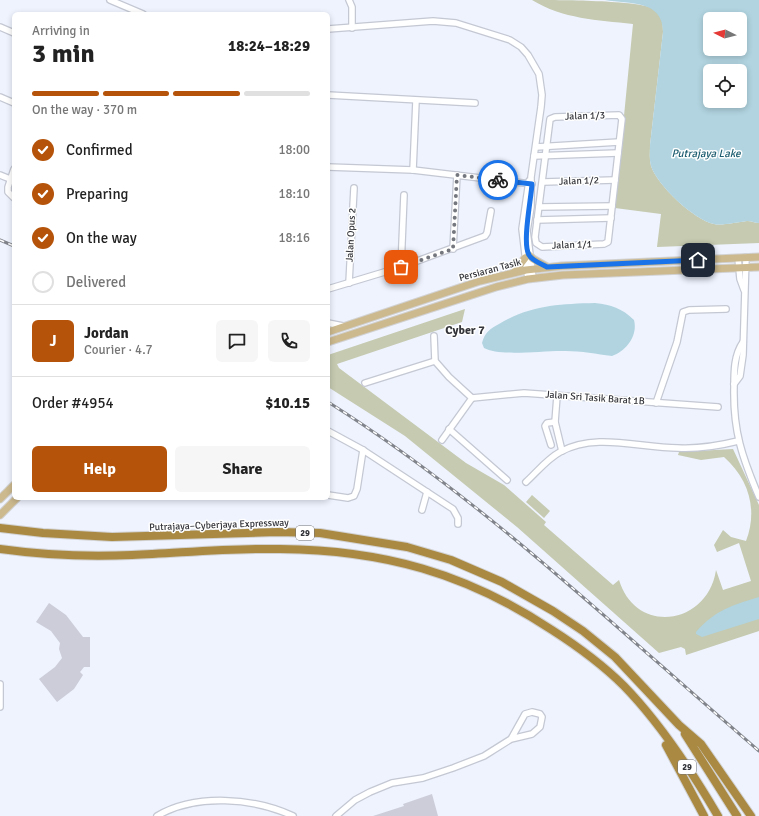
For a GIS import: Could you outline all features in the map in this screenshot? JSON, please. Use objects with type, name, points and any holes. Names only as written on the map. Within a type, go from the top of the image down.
[{"type":"highway","name":"Putrajaya–Cyberjaya Expressway","points":[[0,528],[112,537],[277,532],[320,533],[364,539],[424,551],[469,567],[502,582],[573,624],[615,657],[679,725],[737,816]]},
{"type":"highway","name":"29","points":[[1,549],[38,553],[107,555],[228,549],[308,550],[360,555],[412,564],[473,586],[506,602],[563,637],[623,685],[653,720],[694,776],[718,816]]},
{"type":"highway","points":[[653,720],[704,816]]},
{"type":"highway","points":[[679,725],[701,744],[751,816]]},
{"type":"main road","points":[[513,273],[527,256],[547,267]]},
{"type":"main road","name":"Persiaran Tasik","points":[[330,331],[480,281],[529,270],[547,267],[759,257]]},
{"type":"main road","name":"Persiaran Tasik","points":[[330,341],[489,290],[530,279],[563,275],[759,267]]},
{"type":"main road","points":[[0,499],[12,487]]},
{"type":"main road","points":[[0,515],[15,500]]},
{"type":"street","points":[[110,0],[138,12]]},
{"type":"street","points":[[349,0],[352,7],[352,28]]},
{"type":"street","points":[[330,29],[427,21],[448,21],[499,36],[521,47],[534,63],[542,85],[542,107],[528,198],[524,239],[530,279]]},
{"type":"street","points":[[0,27],[12,32]]},
{"type":"street","points":[[330,96],[475,103]]},
{"type":"street","points":[[0,97],[12,102]]},
{"type":"street","points":[[413,170],[416,101]]},
{"type":"street","name":"Jalan 1/3","points":[[547,146],[549,122],[551,118],[556,117],[621,115],[619,142]]},
{"type":"street","points":[[536,147],[547,146],[619,142],[611,218],[537,220],[547,146]]},
{"type":"street","points":[[534,156],[618,153]]},
{"type":"street","points":[[330,167],[413,170],[530,184]]},
{"type":"street","points":[[12,174],[8,192],[12,196]]},
{"type":"street","points":[[0,175],[10,179]]},
{"type":"street","points":[[453,249],[457,175]]},
{"type":"street","name":"Jalan 1/2","points":[[543,182],[615,180]]},
{"type":"street","name":"Jalan Opus 2","points":[[349,283],[354,188]]},
{"type":"street","points":[[401,267],[404,195]]},
{"type":"street","points":[[539,208],[612,206]]},
{"type":"street","points":[[330,288],[401,267],[485,236],[487,234],[491,211]]},
{"type":"street","name":"Jalan 1/1","points":[[537,220],[535,240],[542,247],[606,243],[611,218]]},
{"type":"street","points":[[742,258],[742,268],[747,280],[744,292],[743,355],[740,376],[734,384],[734,406],[738,441],[744,462],[759,497]]},
{"type":"street","points":[[656,403],[677,342],[683,312],[689,310],[726,309]]},
{"type":"street","points":[[330,324],[346,326]]},
{"type":"street","points":[[434,336],[436,361],[450,378],[472,398],[442,440]]},
{"type":"street","points":[[365,383],[436,361]]},
{"type":"street","name":"Jalan Sri Tasik Barat 1B","points":[[472,398],[524,393],[718,407]]},
{"type":"street","points":[[557,396],[555,422],[562,451]]},
{"type":"street","points":[[551,445],[545,426],[547,423],[555,422]]},
{"type":"street","points":[[449,429],[507,480]]},
{"type":"street","points":[[330,432],[363,450],[453,509],[458,518],[458,524]]},
{"type":"street","points":[[526,482],[548,460],[562,451],[585,443],[594,442],[678,448],[707,448],[738,441]]},
{"type":"street","points":[[330,495],[348,498],[354,496],[363,450]]},
{"type":"street","points":[[422,510],[427,492]]},
{"type":"street","points":[[0,684],[0,707]]},
{"type":"street","points":[[336,816],[355,800],[370,792],[392,783],[423,778],[453,768],[484,756],[511,739],[536,731],[541,722],[540,714],[532,712],[525,714],[511,739]]},
{"type":"street","points":[[158,816],[169,810],[189,805],[219,801],[256,803],[293,816]]},
{"type":"green space","points":[[532,0],[615,2],[646,6],[657,11],[662,20],[663,32],[650,145],[651,166],[661,183],[677,201],[706,221],[714,224],[747,221],[759,223],[759,243],[657,247],[661,214],[615,208],[633,24],[593,20],[568,15]]},
{"type":"green space","points":[[465,309],[462,322],[337,364],[339,368],[466,463],[504,485],[546,522],[544,525],[613,585],[619,580],[628,598],[640,610],[655,616],[671,617],[686,612],[700,603],[710,589],[716,570],[723,590],[751,581],[739,543],[717,552],[714,545],[723,530],[731,537],[746,541],[750,529],[751,507],[749,496],[740,475],[724,457],[701,460],[678,455],[679,452],[733,449],[759,505],[759,631],[686,655],[685,649],[681,647],[659,653],[517,527],[405,436],[330,388],[330,354]]},
{"type":"green space","points":[[532,495],[550,511],[544,518],[526,502]]},
{"type":"water","name":"Putrajaya Lake","points":[[605,0],[759,0],[759,223],[747,221],[714,224],[706,221],[677,201],[668,192],[655,174],[650,163],[650,145],[663,32],[662,22],[657,14],[651,9],[634,3]]},
{"type":"water","points":[[595,303],[616,308],[634,320],[635,326],[633,337],[630,342],[617,354],[612,356],[572,351],[511,353],[491,351],[484,348],[482,343],[486,333],[490,329],[522,313],[534,309],[557,305]]},
{"type":"water","points":[[759,597],[759,619],[702,637],[696,634],[696,632],[710,618],[717,613]]},
{"type":"building","points":[[49,603],[66,615],[83,637],[90,637],[90,667],[84,667],[80,672],[83,675],[74,689],[57,702],[39,679],[55,667],[62,658],[59,649],[60,643],[51,631],[36,622]]},
{"type":"building","points":[[432,794],[438,816],[373,816],[404,806],[403,804]]},
{"type":"railway","points":[[0,240],[12,245]]},
{"type":"railway","points":[[330,403],[386,440],[442,481],[496,524],[603,614],[759,751]]},
{"type":"way so far","points":[[401,267],[453,249],[457,175],[498,180]]},
{"type":"district","name":"Cyber 7","points":[[465,330]]},
{"type":"route","points":[[498,180],[532,184],[527,232],[528,255],[547,267],[698,260]]}]
